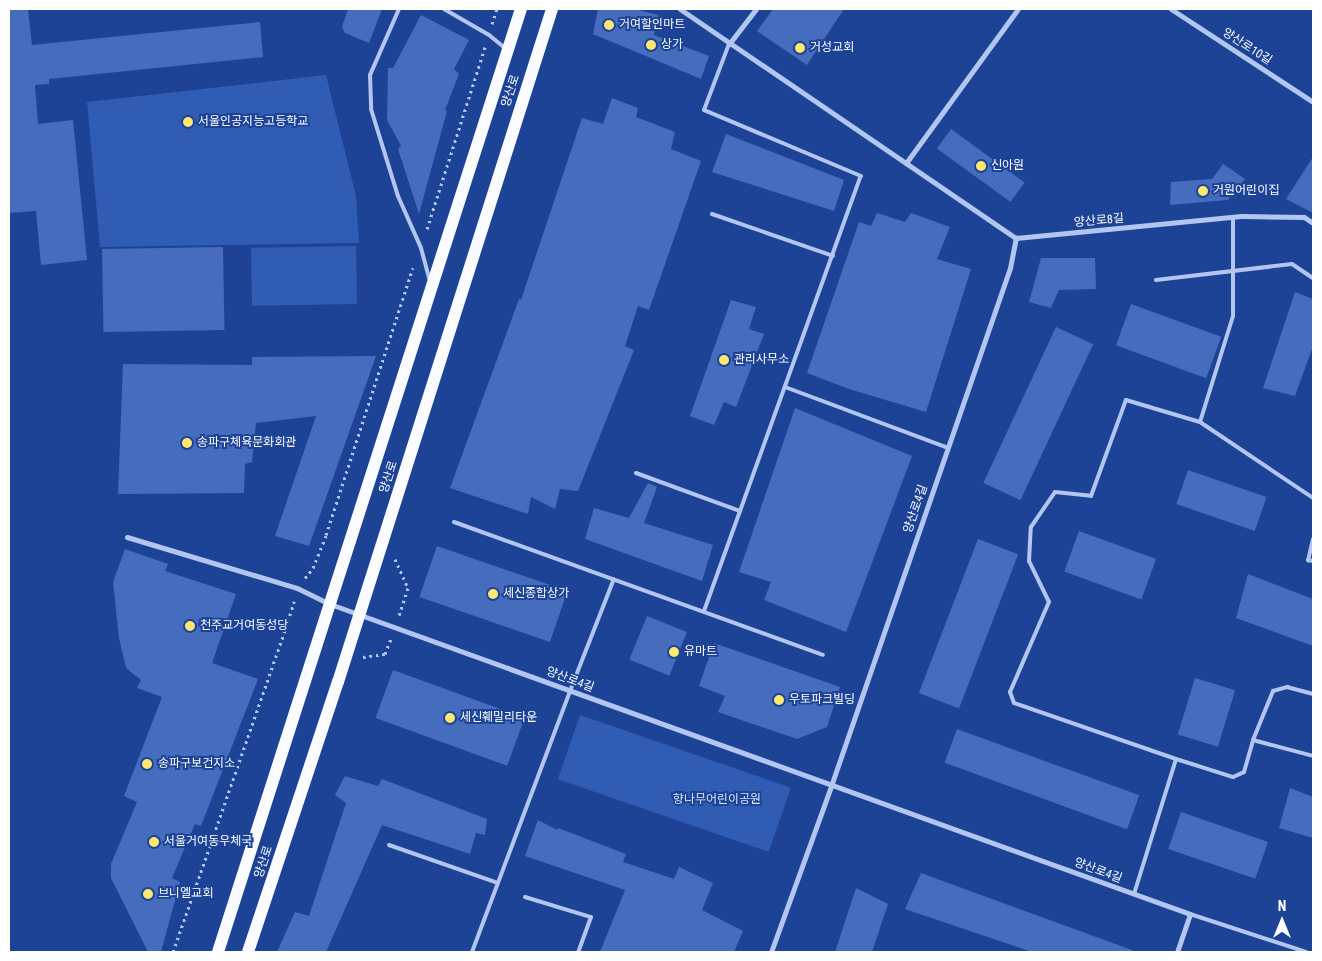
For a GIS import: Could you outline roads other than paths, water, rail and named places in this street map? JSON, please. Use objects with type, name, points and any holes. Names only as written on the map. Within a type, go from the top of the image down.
[{"type":"main road","name":"양산로","points":[[218,952],[520,9]]},
{"type":"main road","name":"양산로","points":[[248,952],[360,614],[552,9]]},
{"type":"street","points":[[680,9],[1016,238]]},
{"type":"street","points":[[729,44],[756,9]]},
{"type":"street","points":[[906,163],[1018,9]]},
{"type":"street","name":"양산로10길","points":[[1171,9],[1313,102]]},
{"type":"street","name":"양산로8길","points":[[1016,238],[1233,217],[1304,217],[1313,223]]},
{"type":"street","name":"양산로4길","points":[[771,952],[831,786],[1010,268],[1016,238]]},
{"type":"street","points":[[127,536],[297,588],[330,604]]},
{"type":"street","name":"양산로4길","points":[[330,604],[1190,914]]},
{"type":"street","points":[[1176,952],[1190,914]]},
{"type":"lane","points":[[398,9],[370,75],[371,109],[398,196],[421,248],[431,288]]},
{"type":"lane","points":[[444,9],[489,35],[508,50]]},
{"type":"lane","points":[[704,611],[861,176],[704,110],[729,44]]},
{"type":"lane","points":[[712,214],[833,256]]},
{"type":"lane","points":[[1200,422],[1233,316],[1233,217]]},
{"type":"lane","points":[[1156,280],[1292,264],[1313,278]]},
{"type":"lane","points":[[785,387],[948,448]]},
{"type":"lane","points":[[1313,498],[1200,422],[1126,400],[1091,496],[1055,492],[1031,527],[1030,561],[1048,602],[1010,692],[1014,703],[1233,777],[1244,772],[1253,740],[1273,691],[1287,687],[1313,694]]},
{"type":"lane","points":[[636,473],[740,511]]},
{"type":"lane","points":[[454,522],[823,654]]},
{"type":"lane","points":[[1313,539],[1308,560],[1313,561]]},
{"type":"lane","points":[[472,952],[570,691],[614,580]]},
{"type":"lane","points":[[1253,740],[1313,756]]},
{"type":"lane","points":[[1134,894],[1176,759]]},
{"type":"lane","points":[[390,845],[498,883]]},
{"type":"lane","points":[[525,897],[591,917],[578,952]]},
{"type":"lane","points":[[1190,914],[1306,952]]},
{"type":"place","name":"거여할인마트","points":[[609,25]]},
{"type":"place","name":"상가","points":[[651,45]]},
{"type":"place","name":"거성교회","points":[[800,48]]},
{"type":"place","name":"서울인공지능고등학교","points":[[188,122]]},
{"type":"place","name":"신아원","points":[[981,166]]},
{"type":"place","name":"거원어린이집","points":[[1203,191]]},
{"type":"place","name":"관리사무소","points":[[724,360]]},
{"type":"place","name":"송파구체육문화회관","points":[[187,443]]},
{"type":"place","name":"세신종합상가","points":[[493,594]]},
{"type":"place","name":"천주교거여동성당","points":[[190,626]]},
{"type":"place","name":"유마트","points":[[674,652]]},
{"type":"place","name":"우토파크빌딩","points":[[779,700]]},
{"type":"place","name":"세신훼밀리타운","points":[[450,718]]},
{"type":"place","name":"송파구보건지소","points":[[147,764]]},
{"type":"place","name":"서울거여동우체국","points":[[154,842]]},
{"type":"place","name":"브니엘교회","points":[[148,894]]},
{"type":"park label","name":"향나무어린이공원","points":[[717,800]]}]
